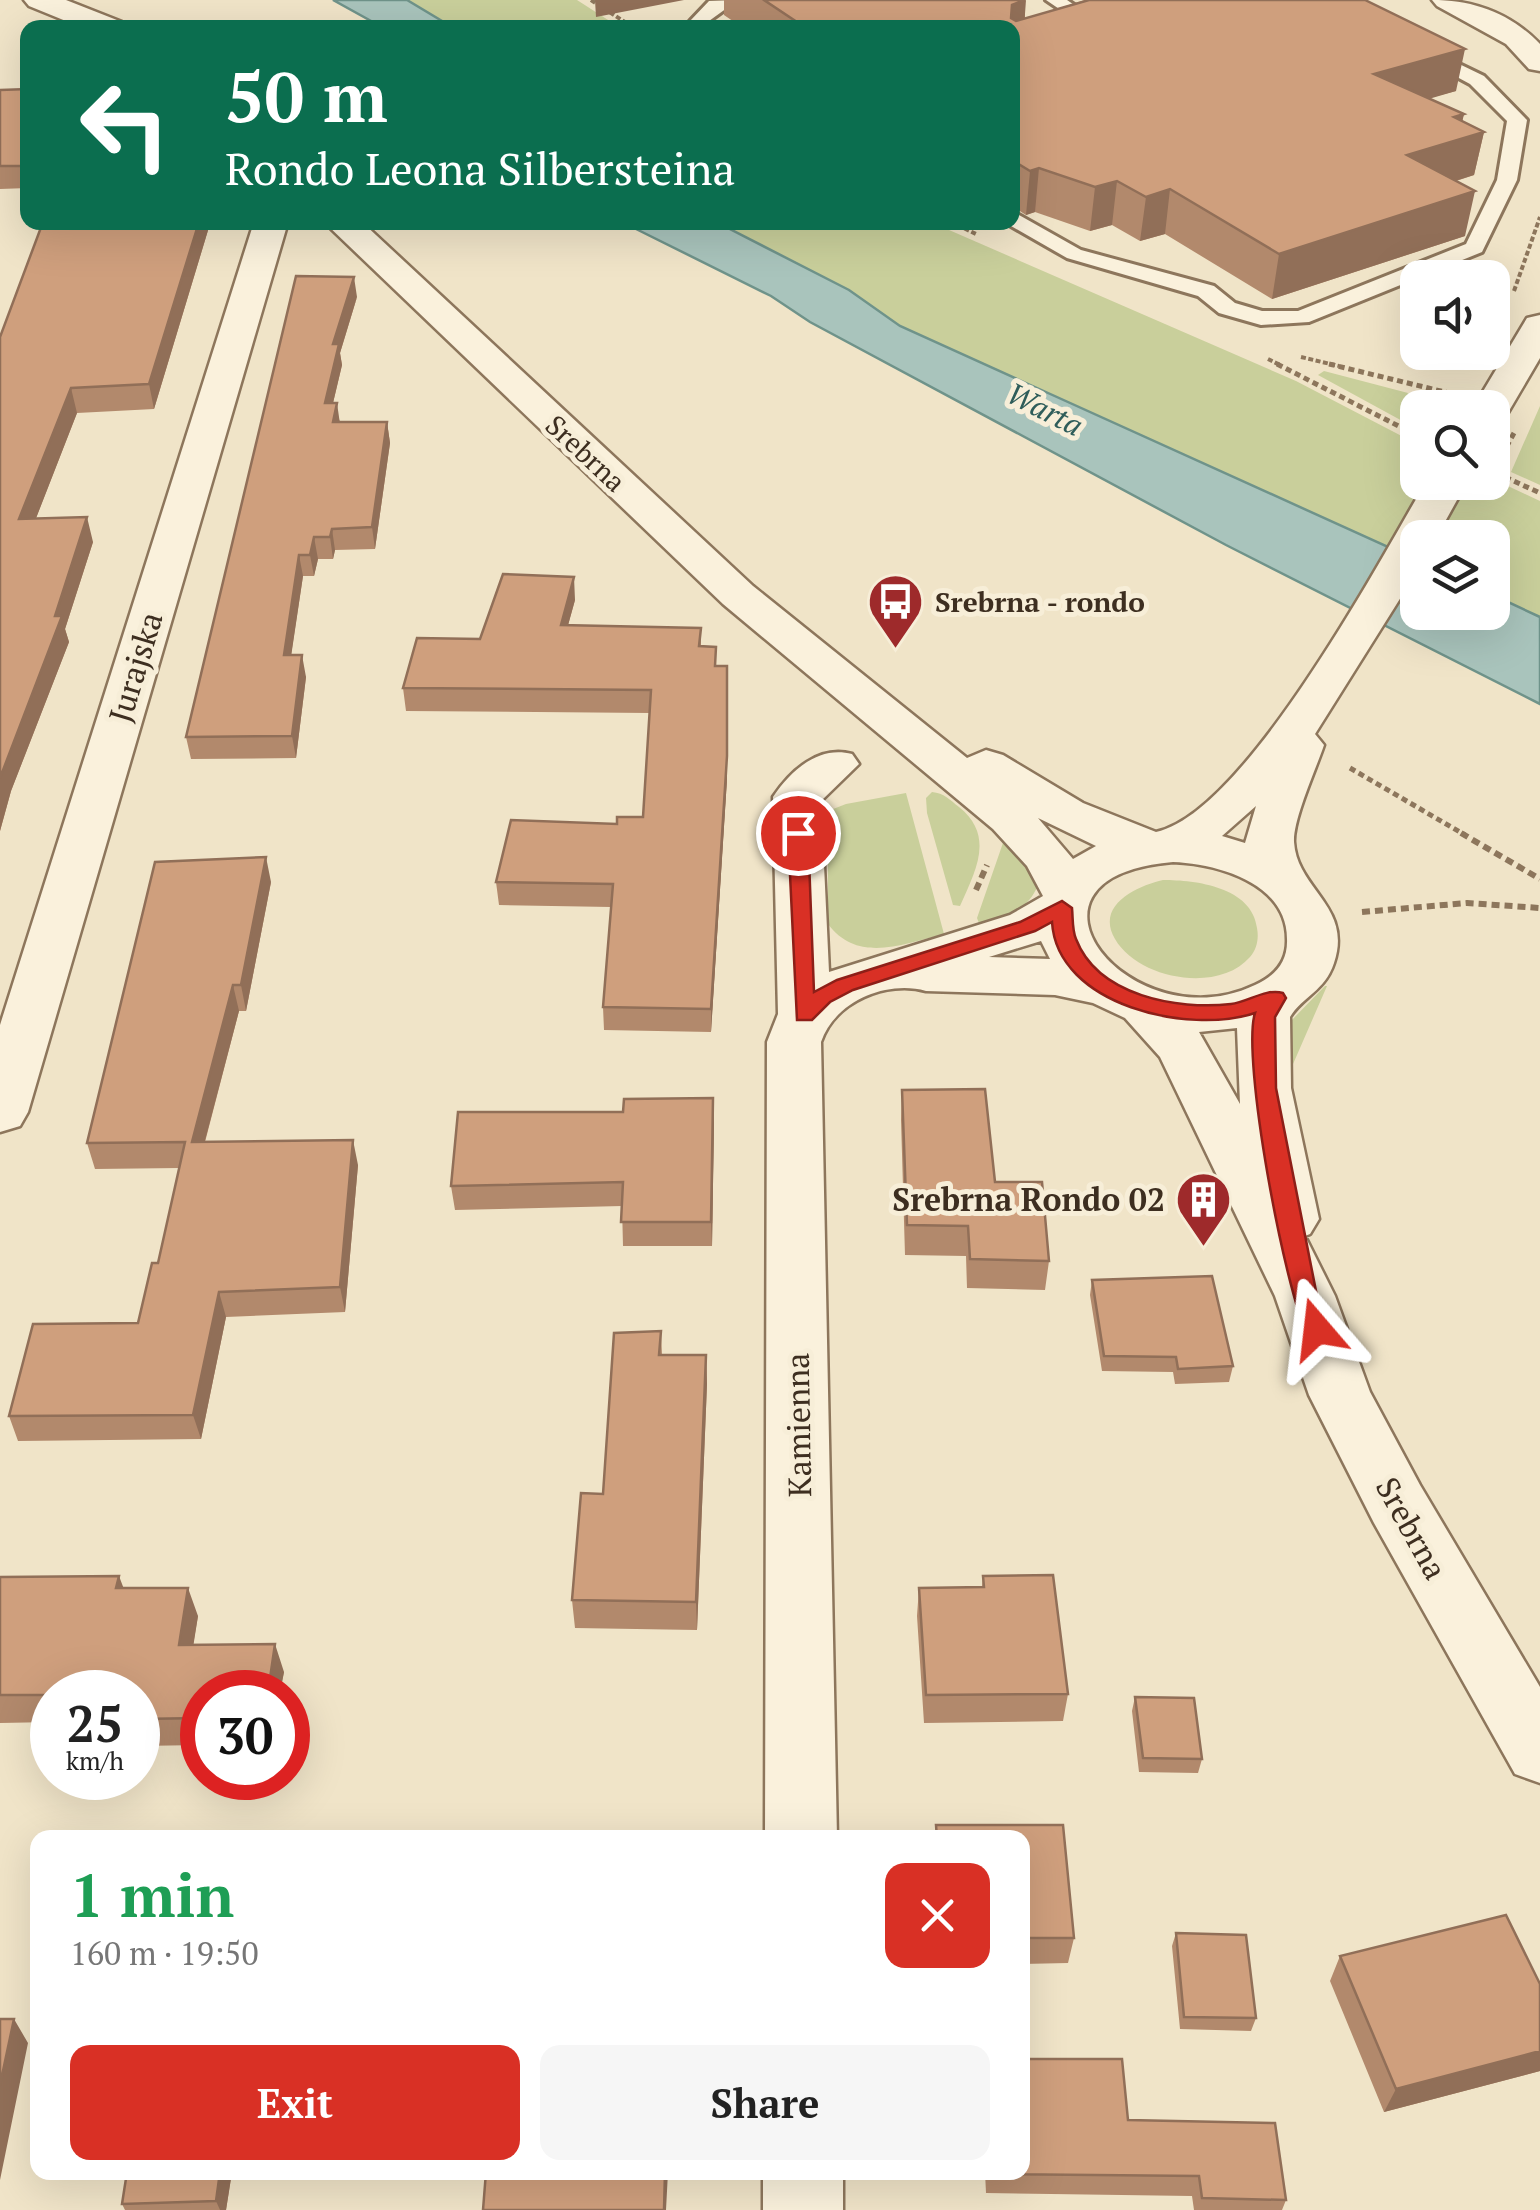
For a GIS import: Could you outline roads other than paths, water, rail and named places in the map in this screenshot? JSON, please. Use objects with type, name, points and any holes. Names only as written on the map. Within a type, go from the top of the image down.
[{"type":"street","points":[[39,0],[90,20]]},
{"type":"street","points":[[1447,0],[1537,48]]},
{"type":"street","points":[[1485,0],[1540,18]]},
{"type":"street","name":"Jurajska","points":[[0,1112],[269,230]]},
{"type":"street","name":"Srebrna","points":[[350,230],[738,595],[1010,818],[1048,858],[1065,901]]},
{"type":"street","points":[[1509,390],[1530,365],[1540,326]]},
{"type":"street","points":[[804,1014],[823,997],[878,972],[1028,926],[1065,901],[1086,871],[1116,855],[1163,846],[1210,825],[1249,788],[1320,695],[1436,500]]},
{"type":"street","name":"Srebrna","points":[[838,674],[1085,826],[1120,840],[1163,846]]},
{"type":"street","points":[[878,972],[1055,976],[1190,1014],[1236,1012],[1276,998],[1304,976],[1316,947],[1301,902],[1273,862],[1269,838],[1320,695]]},
{"type":"street","name":"Kamienna","points":[[801,1830],[794,1042],[804,1014],[796,797],[834,764]]},
{"type":"street","points":[[1163,846],[1218,850],[1258,866],[1301,902]]},
{"type":"street","points":[[1065,901],[1064,936],[1080,965],[1127,997]]},
{"type":"street","name":"Srebrna","points":[[1127,997],[1180,1046],[1207,1094],[1305,1296],[1340,1395],[1397,1504],[1540,1752]]},
{"type":"street","name":"Srebrna","points":[[1276,998],[1264,1017],[1264,1088],[1305,1296]]},
{"type":"street","points":[[803,2180],[804,2210]]},
{"type":"lane","points":[[705,20],[715,4],[729,0]]},
{"type":"lane","points":[[1055,0],[1103,30],[1084,35]]},
{"type":"lane","points":[[1020,224],[1074,254],[1206,291],[1227,308],[1261,318],[1302,318],[1476,248],[1508,180],[1517,120],[1477,80],[1398,38]]},
{"type":"water","points":[[333,0],[407,0],[440,20],[369,20]]},
{"type":"water","name":"Warta","points":[[638,230],[732,230],[849,290],[900,326],[1400,552],[1400,630],[1510,630],[1510,603],[1540,617],[1540,704],[1226,545],[810,322],[771,296]]},
{"type":"place","name":"Srebrna - rondo","points":[[896,650]]},
{"type":"place","name":"Srebrna Rondo 02","points":[[1204,1248]]}]
